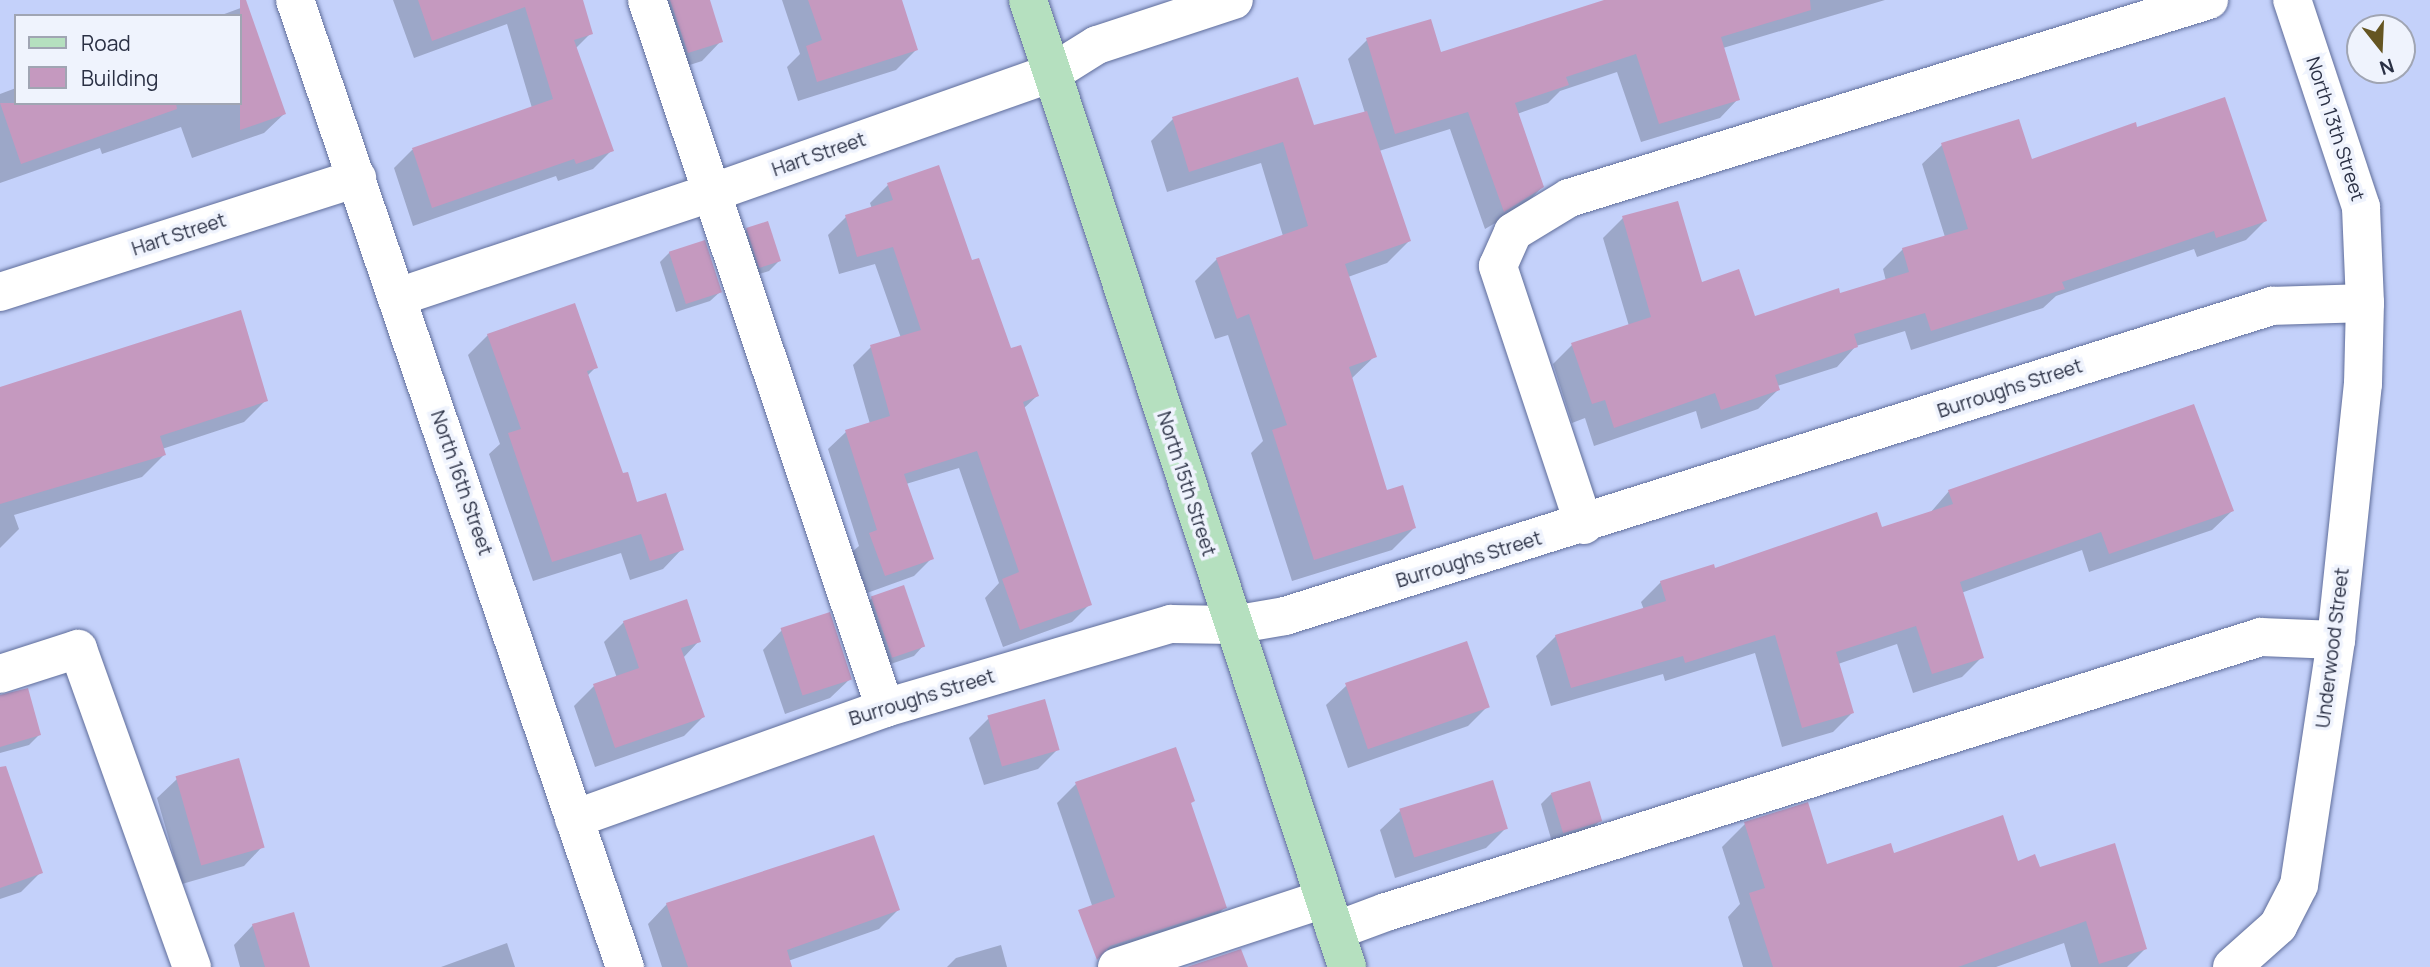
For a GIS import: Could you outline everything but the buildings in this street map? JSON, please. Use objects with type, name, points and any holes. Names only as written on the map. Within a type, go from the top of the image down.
[{"type":"main road","name":"North 15th Street","points":[[1028,0],[1347,967]]},
{"type":"street","name":"North 16th Street","points":[[295,0],[625,967]]},
{"type":"street","points":[[647,0],[884,708]]},
{"type":"street","name":"Hart Street","points":[[398,297],[711,194],[1052,73],[1097,45],[1234,0]]},
{"type":"street","points":[[1584,525],[1498,266],[1513,232],[1569,198],[2208,0]]},
{"type":"street","name":"North 13th Street","points":[[2292,0],[2361,207],[2365,303]]},
{"type":"street","name":"Hart Street","points":[[0,292],[357,178]]},
{"type":"street","name":"Burroughs Street","points":[[574,819],[884,708],[1171,624],[1233,625],[1285,616],[1584,525],[2272,306],[2365,303]]},
{"type":"street","name":"Underwood Street","points":[[2232,967],[2278,926],[2299,885],[2336,640],[2363,384],[2365,303]]},
{"type":"street","points":[[1117,967],[1329,915],[1386,912],[2261,637],[2336,640]]},
{"type":"street","points":[[0,674],[78,649],[191,967]]}]
